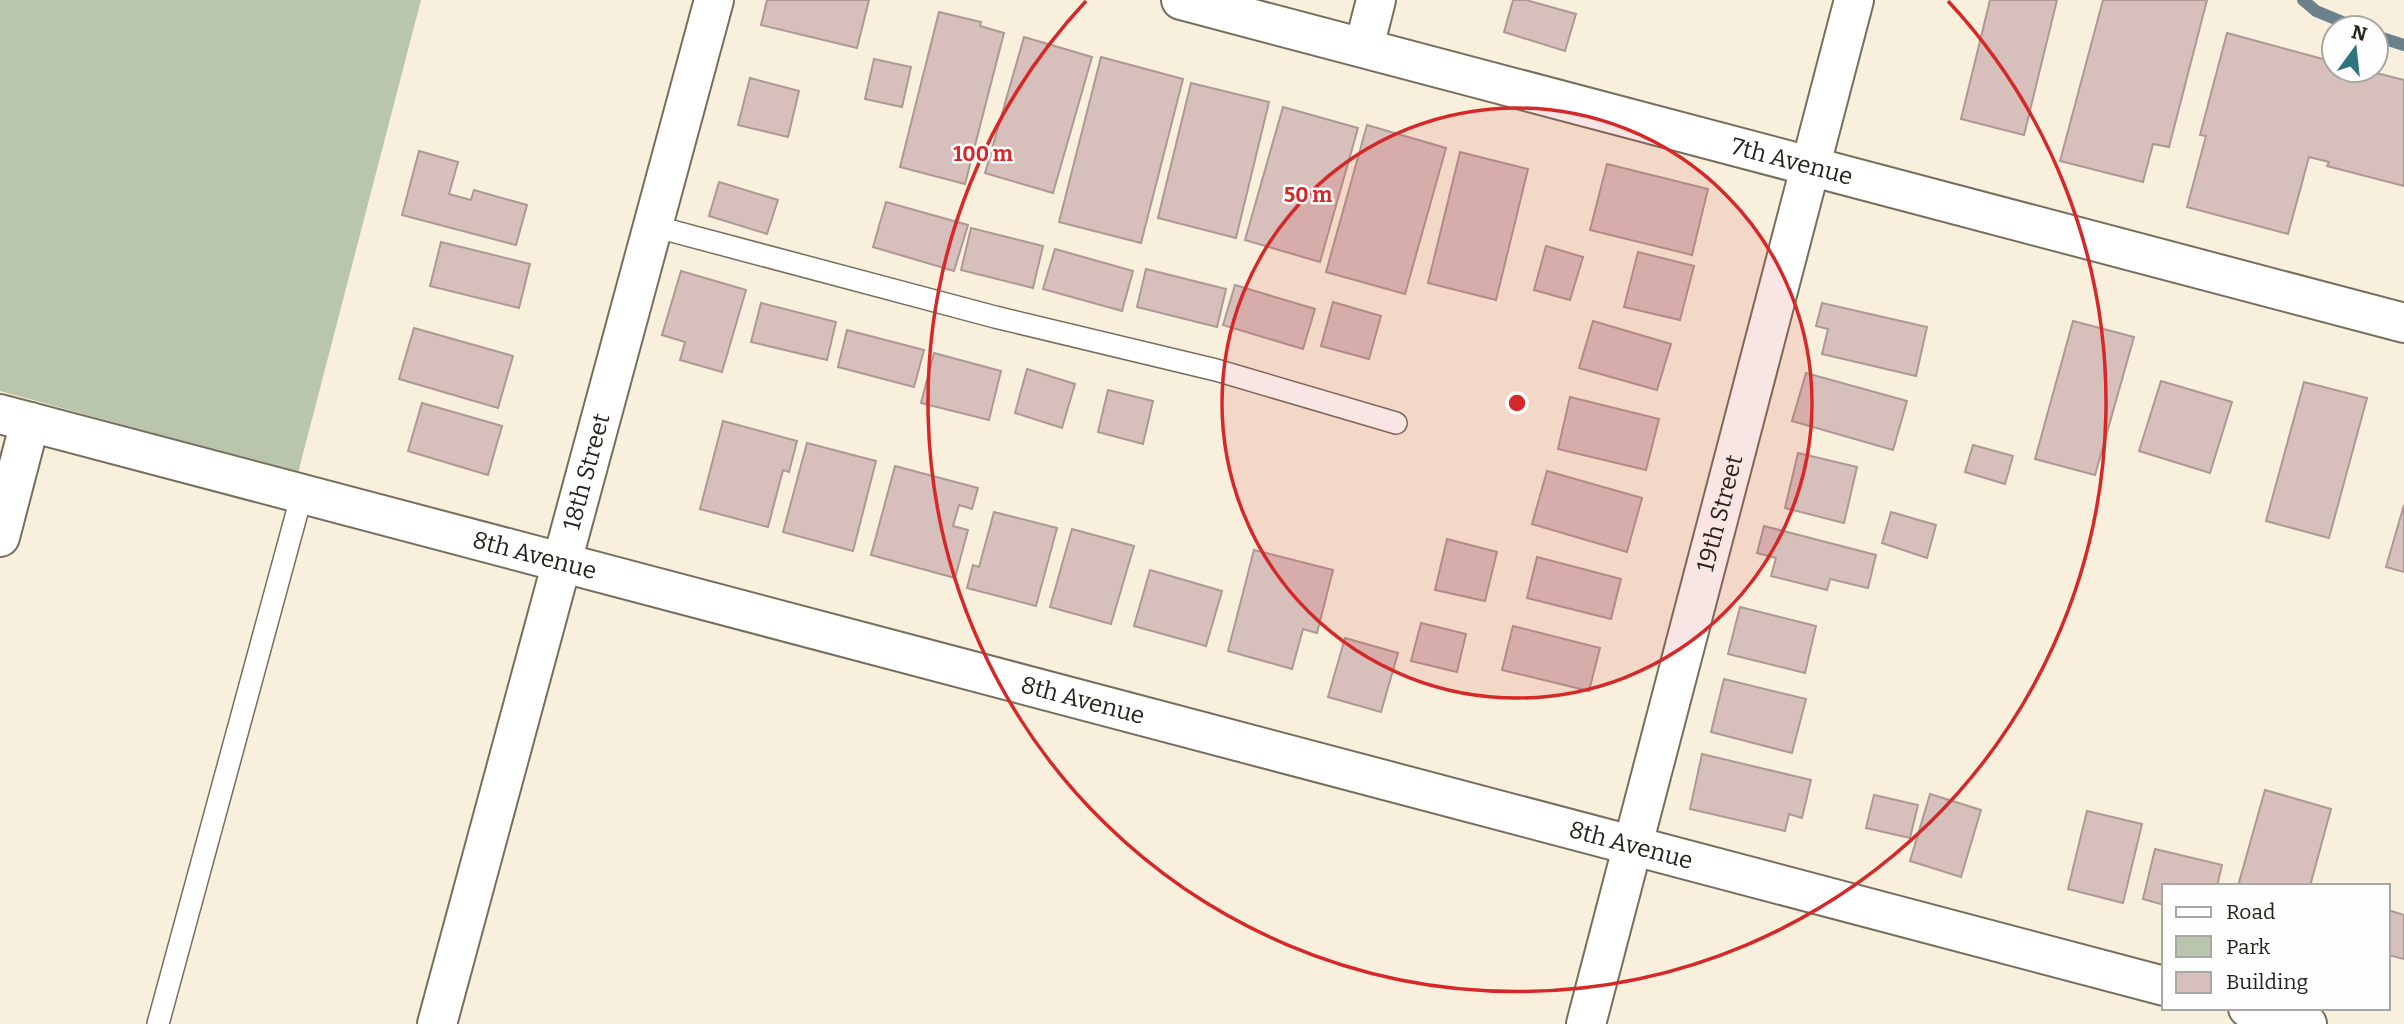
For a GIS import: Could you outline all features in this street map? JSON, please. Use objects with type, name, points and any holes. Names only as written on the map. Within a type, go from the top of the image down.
[{"type":"street","name":"18th Street","points":[[437,1024],[714,0]]},
{"type":"street","name":"7th Avenue","points":[[1181,0],[2404,323]]},
{"type":"street","points":[[1364,47],[1376,0]]},
{"type":"street","name":"19th Street","points":[[1586,1024],[1854,0]]},
{"type":"street","points":[[0,537],[15,418]]},
{"type":"street","name":"8th Avenue","points":[[15,418],[2162,985]]},
{"type":"street","points":[[2255,1010],[2307,1024]]},
{"type":"lane","points":[[653,226],[995,317],[1216,370],[1396,424]]},
{"type":"lane","points":[[158,1024],[302,494]]},
{"type":"green space","points":[[0,0],[421,0],[298,473],[0,391]]},
{"type":"building","points":[[767,0],[869,0],[857,48],[761,25]]},
{"type":"building","points":[[1513,0],[1526,0],[1576,14],[1565,51],[1504,32]]},
{"type":"building","points":[[1990,0],[2057,0],[2024,135],[1961,119]]},
{"type":"building","points":[[2103,0],[2207,0],[2169,147],[2153,144],[2143,182],[2060,161]]},
{"type":"building","points":[[939,12],[981,22],[980,26],[1004,33],[965,184],[900,167]]},
{"type":"building","points":[[2227,33],[2320,58],[2320,84],[2390,84],[2390,76],[2404,80],[2404,186],[2327,166],[2329,162],[2309,157],[2288,234],[2187,207],[2206,136],[2200,135]]},
{"type":"building","points":[[1024,37],[1092,57],[1053,193],[985,173]]},
{"type":"building","points":[[1101,57],[1183,79],[1141,243],[1059,222]]},
{"type":"building","points":[[874,59],[911,67],[902,107],[865,99]]},
{"type":"building","points":[[750,78],[799,91],[788,137],[738,125]]},
{"type":"building","points":[[1191,83],[1269,102],[1236,238],[1158,218]]},
{"type":"building","points":[[1283,107],[1358,128],[1320,262],[1245,240]]},
{"type":"building","points":[[1367,125],[1446,148],[1405,294],[1326,272]]},
{"type":"building","points":[[419,151],[458,162],[449,194],[471,200],[474,190],[527,205],[516,245],[402,215]]},
{"type":"building","points":[[1460,152],[1528,169],[1496,300],[1428,283]]},
{"type":"building","points":[[1607,164],[1708,189],[1692,255],[1590,230]]},
{"type":"building","points":[[719,182],[778,200],[767,234],[709,216]]},
{"type":"building","points":[[886,202],[968,225],[954,271],[873,247]]},
{"type":"building","points":[[971,228],[1043,246],[1033,288],[961,270]]},
{"type":"building","points":[[441,242],[530,264],[519,308],[430,286]]},
{"type":"building","points":[[1546,246],[1583,257],[1570,300],[1534,290]]},
{"type":"building","points":[[1055,249],[1133,271],[1122,311],[1043,289]]},
{"type":"building","points":[[1638,252],[1694,266],[1680,320],[1624,307]]},
{"type":"building","points":[[1146,269],[1226,289],[1217,327],[1137,307]]},
{"type":"building","points":[[681,271],[746,290],[722,372],[680,360],[685,342],[662,335]]},
{"type":"building","points":[[1235,285],[1315,309],[1303,349],[1223,325]]},
{"type":"building","points":[[1333,302],[1381,316],[1369,359],[1321,346]]},
{"type":"building","points":[[761,303],[836,322],[827,360],[751,342]]},
{"type":"building","points":[[1822,303],[1927,327],[1916,376],[1822,354],[1828,329],[1816,326]]},
{"type":"building","points":[[1593,321],[1671,344],[1657,390],[1579,368]]},
{"type":"building","points":[[2073,321],[2134,337],[2095,475],[2035,459]]},
{"type":"building","points":[[414,328],[513,356],[498,408],[399,379]]},
{"type":"building","points":[[847,330],[924,350],[914,387],[838,367]]},
{"type":"building","points":[[934,353],[1001,371],[989,420],[921,403]]},
{"type":"building","points":[[1027,369],[1075,384],[1062,428],[1015,413]]},
{"type":"building","points":[[1806,373],[1907,401],[1893,450],[1792,421]]},
{"type":"building","points":[[2161,381],[2232,402],[2210,473],[2139,451]]},
{"type":"building","points":[[2304,382],[2367,398],[2329,538],[2266,521]]},
{"type":"building","points":[[1108,390],[1153,401],[1143,444],[1098,432]]},
{"type":"building","points":[[1570,397],[1659,419],[1646,470],[1558,449]]},
{"type":"building","points":[[422,403],[502,426],[488,475],[408,451]]},
{"type":"building","points":[[723,421],[797,441],[789,472],[783,470],[768,527],[700,509]]},
{"type":"building","points":[[807,443],[876,461],[853,551],[783,532]]},
{"type":"building","points":[[1973,445],[2013,456],[2005,484],[1965,472]]},
{"type":"building","points":[[1798,453],[1857,467],[1844,523],[1785,508]]},
{"type":"building","points":[[895,466],[978,488],[972,509],[959,505],[953,526],[968,530],[955,578],[871,555]]},
{"type":"building","points":[[1547,471],[1642,498],[1627,552],[1532,524]]},
{"type":"building","points":[[2404,505],[2404,572],[2386,567]]},
{"type":"building","points":[[994,512],[1057,528],[1036,606],[967,588],[973,565],[979,567]]},
{"type":"building","points":[[1891,512],[1936,525],[1927,558],[1882,543]]},
{"type":"building","points":[[1764,526],[1876,555],[1868,588],[1830,579],[1827,590],[1771,576],[1776,558],[1757,553]]},
{"type":"building","points":[[1072,529],[1134,546],[1111,624],[1050,607]]},
{"type":"building","points":[[1447,539],[1497,552],[1485,601],[1435,590]]},
{"type":"building","points":[[1254,550],[1333,570],[1317,633],[1303,629],[1292,669],[1228,651]]},
{"type":"building","points":[[1537,557],[1621,579],[1611,619],[1527,598]]},
{"type":"building","points":[[1150,570],[1222,591],[1206,646],[1134,626]]},
{"type":"building","points":[[1740,607],[1816,626],[1805,673],[1728,654]]},
{"type":"building","points":[[1421,623],[1466,634],[1457,672],[1411,661]]},
{"type":"building","points":[[1513,626],[1600,648],[1589,691],[1502,670]]},
{"type":"building","points":[[1345,638],[1398,653],[1381,712],[1328,697]]},
{"type":"building","points":[[1724,679],[1806,699],[1792,753],[1711,732]]},
{"type":"building","points":[[1702,754],[1811,780],[1802,818],[1789,814],[1785,831],[1690,809]]},
{"type":"building","points":[[2265,790],[2331,809],[2311,884],[2239,884]]},
{"type":"building","points":[[1930,794],[1981,810],[1961,877],[1910,861]]},
{"type":"building","points":[[1874,795],[1918,805],[1910,838],[1866,828]]},
{"type":"building","points":[[2087,811],[2142,824],[2123,903],[2068,889]]},
{"type":"building","points":[[2155,849],[2222,865],[2217,884],[2162,884],[2162,904],[2143,899]]},
{"type":"building","points":[[2390,911],[2404,915],[2404,959],[2390,956]]},
{"type":"waterway","points":[[2303,0],[2323,14]]},
{"type":"waterway","points":[[2390,40],[2404,45]]}]
